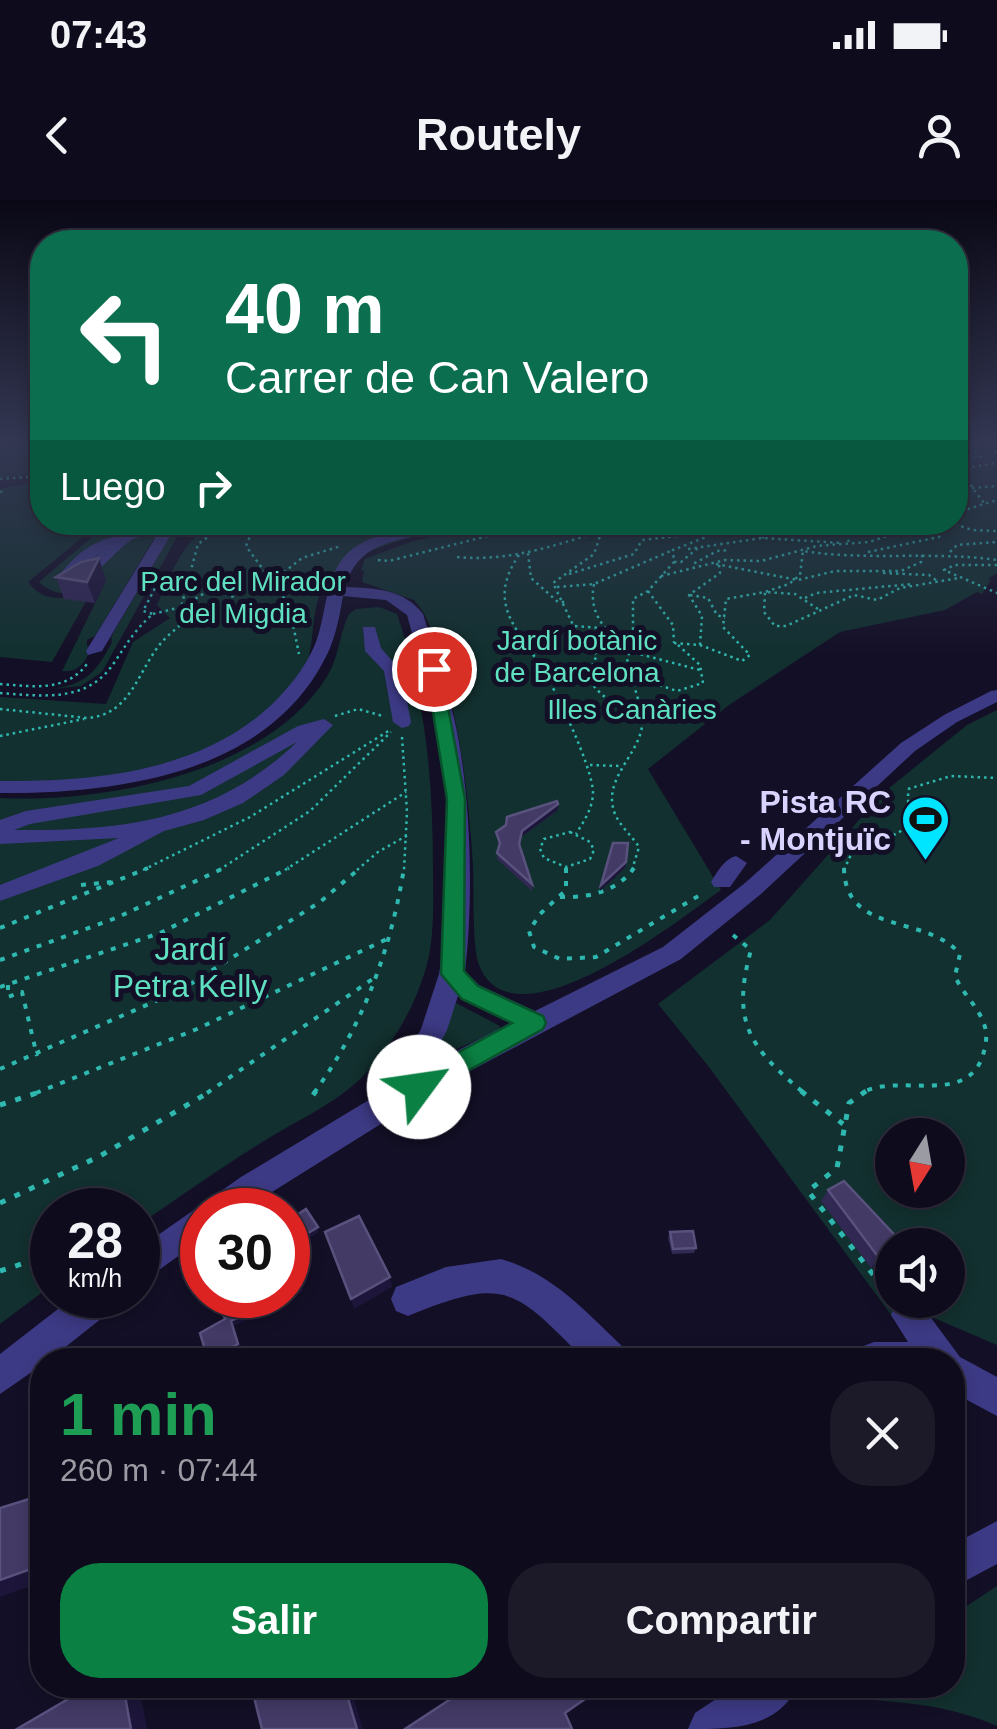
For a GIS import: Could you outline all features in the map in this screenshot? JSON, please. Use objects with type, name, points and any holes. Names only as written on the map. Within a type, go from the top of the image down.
[{"type":"street","points":[[94,651],[164,535]]},
{"type":"street","points":[[0,787],[72,786],[139,777],[193,762],[243,736],[278,712],[302,684],[322,648],[340,591],[339,572],[354,555],[406,535]]},
{"type":"street","points":[[340,591],[381,594],[412,607],[434,669],[456,799],[452,974],[434,1030],[395,1102]]},
{"type":"street","points":[[370,630],[373,652],[384,654],[391,663],[402,722]]},
{"type":"street","points":[[253,1188],[534,1023],[670,954],[743,900],[863,786],[924,736],[997,695]]},
{"type":"street","points":[[0,892],[90,861],[171,822],[222,806],[293,759],[324,726]]},
{"type":"street","points":[[0,828],[26,818],[194,791],[305,730],[324,726]]},
{"type":"street","points":[[0,837],[43,837],[171,822]]},
{"type":"street","points":[[722,882],[736,862]]},
{"type":"street","points":[[452,974],[470,992],[534,1023]]},
{"type":"street","points":[[160,1252],[180,1237]]},
{"type":"street","points":[[408,1298],[450,1280],[484,1272],[507,1274],[547,1298],[598,1348]]},
{"type":"street","points":[[36,1348],[74,1318]]},
{"type":"street","points":[[909,1318],[934,1348]]},
{"type":"street","points":[[0,1376],[30,1353]]},
{"type":"street","points":[[965,1379],[997,1398]]},
{"type":"street","points":[[715,1728],[758,1698]]},
{"type":"path","points":[[968,529],[997,531]]},
{"type":"path","points":[[0,736],[101,717],[121,707],[161,643],[184,621],[181,606],[198,544],[211,535]]},
{"type":"path","points":[[252,535],[246,546],[252,561],[285,599],[293,616],[299,656],[296,666]]},
{"type":"path","points":[[366,558],[389,561],[489,535]]},
{"type":"path","points":[[457,557],[498,559],[584,535]]},
{"type":"path","points":[[565,576],[594,554],[603,535]]},
{"type":"path","points":[[557,587],[594,584],[711,535]]},
{"type":"path","points":[[642,709],[629,710],[598,695],[587,677],[597,655],[574,626],[553,582],[634,554],[642,540],[711,535]]},
{"type":"path","points":[[762,538],[766,535]]},
{"type":"path","points":[[846,535],[850,544]]},
{"type":"path","points":[[661,576],[725,560],[761,562],[818,546],[890,535]]},
{"type":"path","points":[[858,554],[940,535]]},
{"type":"path","points":[[688,548],[762,538],[850,544]]},
{"type":"path","points":[[725,560],[732,542]]},
{"type":"path","points":[[949,553],[957,545],[997,542]]},
{"type":"path","points":[[152,614],[181,606],[210,590],[234,596],[234,582],[270,583],[294,561],[319,548],[350,545]]},
{"type":"path","points":[[560,897],[572,898],[612,888],[636,864],[635,837],[614,813],[613,784],[620,766],[644,732],[645,716],[628,650],[633,599],[648,591],[674,562],[681,562],[700,547]]},
{"type":"path","points":[[672,550],[674,562]]},
{"type":"path","points":[[694,569],[693,564],[729,550]]},
{"type":"path","points":[[803,552],[949,553],[997,562]]},
{"type":"path","points":[[674,642],[700,645],[742,661],[750,655],[722,627],[726,600],[793,586],[804,568],[803,552]]},
{"type":"path","points":[[879,572],[910,567],[920,562],[924,552]]},
{"type":"path","points":[[528,553],[532,578],[558,602],[565,602]]},
{"type":"path","points":[[519,555],[505,594],[509,622],[563,704],[567,723],[590,765],[592,800],[585,822],[576,834]]},
{"type":"path","points":[[997,562],[954,564],[944,570],[997,593]]},
{"type":"path","points":[[713,563],[798,580],[835,571],[929,575],[936,580]]},
{"type":"path","points":[[688,595],[720,573],[719,565]]},
{"type":"path","points":[[805,598],[816,593],[959,578]]},
{"type":"path","points":[[594,584],[591,594],[600,628]]},
{"type":"path","points":[[765,592],[764,612],[775,626],[786,626],[818,608],[854,595],[877,600],[916,584]]},
{"type":"path","points":[[648,591],[673,625],[674,642]]},
{"type":"path","points":[[765,592],[805,598],[818,608]]},
{"type":"path","points":[[688,595],[708,598],[725,618]]},
{"type":"path","points":[[688,595],[702,616],[700,645]]},
{"type":"path","points":[[574,626],[600,628],[628,650],[670,665],[703,670]]},
{"type":"path","points":[[632,676],[677,691],[702,683],[703,670],[695,656],[674,642]]},
{"type":"path","points":[[0,684],[63,685],[80,675],[94,651]]},
{"type":"path","points":[[0,709],[88,718]]},
{"type":"path","points":[[324,726],[338,713],[358,709],[402,722]]},
{"type":"path","points":[[313,1095],[354,1032],[403,883],[408,835],[402,722]]},
{"type":"path","points":[[0,928],[225,834],[340,766],[402,722]]},
{"type":"path","points":[[0,960],[108,924],[230,864],[298,821],[402,722]]},
{"type":"path","points":[[590,765],[620,766]]},
{"type":"path","points":[[896,788],[908,789],[923,781],[955,775],[997,778]]},
{"type":"path","points":[[875,1275],[808,1191],[837,1168],[849,1104],[870,1088],[956,1084],[982,1062],[987,1041],[976,1006],[954,973],[960,954],[955,943],[935,932],[894,926],[856,906],[845,885],[843,868],[862,842],[902,832],[909,822],[908,789]]},
{"type":"path","points":[[0,987],[157,935],[270,880],[343,838],[406,792]]},
{"type":"path","points":[[556,833],[576,834],[590,842],[593,855],[585,863],[566,867],[544,858],[541,844],[556,833]]},
{"type":"path","points":[[0,1069],[180,990],[320,902],[378,852],[408,835]]},
{"type":"path","points":[[566,867],[566,890],[532,923],[529,940],[545,954],[560,960],[596,958],[722,882]]},
{"type":"path","points":[[733,935],[752,950],[741,1008],[757,1047],[797,1088],[843,1124]]},
{"type":"path","points":[[0,1105],[72,1082],[184,1036],[387,939]]},
{"type":"path","points":[[0,1203],[56,1180],[197,1104],[374,978]]},
{"type":"path","points":[[8,985],[8,998],[22,992],[37,1056]]},
{"type":"path","points":[[0,1272],[30,1262]]},
{"type":"green space","points":[[0,513],[30,513],[30,535],[85,535],[28,582],[43,595],[59,598],[94,587],[52,662],[0,657]]},
{"type":"green space","name":"Jardí botànic de Barcelona","points":[[968,513],[997,513],[997,573],[988,579],[991,580],[982,594],[977,592],[945,610],[840,632],[729,705],[648,769],[721,890],[597,971],[560,987],[525,994],[497,988],[479,965],[464,771],[434,637],[414,600],[362,582],[365,559],[440,535],[968,535]]},
{"type":"green space","points":[[114,535],[97,544],[62,579],[130,538],[159,535],[95,636],[87,640],[91,648],[84,662],[73,670],[62,671],[104,585],[62,593],[39,582],[92,537]]},
{"type":"green space","points":[[181,535],[102,672],[81,686],[42,690],[68,686],[93,672],[170,536]]},
{"type":"green space","name":"Parc del Mirador del Migdia","points":[[197,535],[418,535],[358,558],[327,583],[318,600],[303,674],[287,698],[235,736],[203,751],[136,772],[57,783],[0,783],[0,697],[106,704],[133,642],[170,618],[157,605]]},
{"type":"green space","name":"Jardí Petra Kelly","points":[[379,607],[397,614],[421,709],[433,837],[432,932],[426,968],[409,1011],[376,1061],[343,1093],[193,1188],[180,1188],[180,1197],[160,1210],[160,1188],[30,1188],[30,1302],[0,1324],[0,798],[86,795],[133,788],[179,776],[264,738],[299,711],[326,678],[349,614],[356,609]]},
{"type":"green space","points":[[997,710],[997,1345],[934,1318],[965,1318],[965,1228],[875,1228],[875,1293],[658,1004],[770,920],[883,793],[967,725]]},
{"type":"green space","points":[[456,1003],[500,1026],[499,1030],[428,1062]]},
{"type":"green space","points":[[997,1586],[997,1726],[934,1707],[824,1698],[965,1698],[965,1607]]},
{"type":"building","points":[[99,558],[87,582],[56,577],[81,562]]},
{"type":"building","points":[[557,801],[522,831],[519,844],[532,884],[497,853],[500,843],[496,832],[506,825],[507,817]]},
{"type":"building","points":[[613,843],[628,843],[626,862],[601,885]]},
{"type":"building","points":[[844,1181],[888,1228],[875,1228],[875,1253],[828,1190]]},
{"type":"building","points":[[310,1215],[318,1227],[310,1232]]},
{"type":"building","points":[[359,1216],[390,1277],[351,1299],[325,1232]]},
{"type":"building","points":[[693,1231],[696,1248],[673,1249],[670,1232]]},
{"type":"building","points":[[225,1318],[237,1318],[231,1321],[238,1344],[230,1348],[204,1348],[200,1333]]},
{"type":"building","points":[[30,1499],[30,1569],[0,1580],[0,1508]]},
{"type":"building","points":[[70,1698],[125,1698],[131,1729],[17,1729]]},
{"type":"building","points":[[254,1698],[348,1698],[357,1729],[262,1729]]},
{"type":"building","points":[[452,1698],[586,1698],[565,1713],[572,1729],[405,1729]]},
{"type":"place","name":"Pista RC - Montjuïc","points":[[926,862]]},
{"type":"route","points":[[419,1087],[534,1023],[498,1009],[470,992],[452,974],[456,946],[456,799],[434,669]]},
{"type":"park label","name":"Illes Canàries","points":[[632,709]]}]
